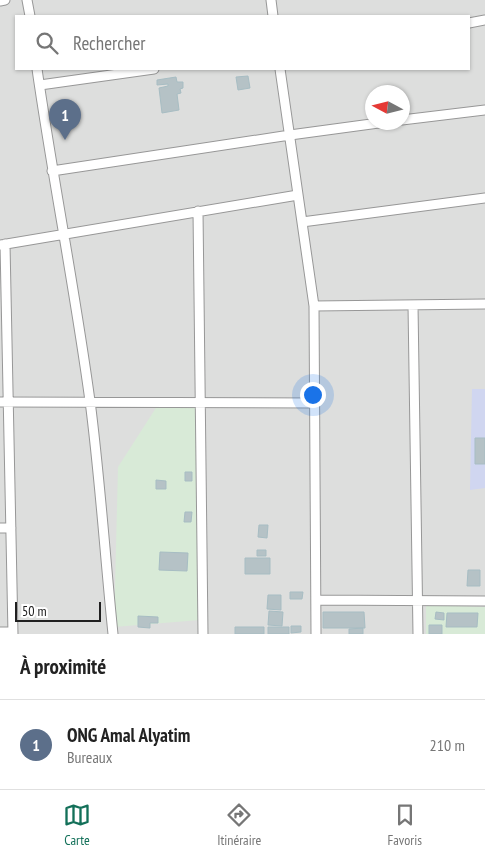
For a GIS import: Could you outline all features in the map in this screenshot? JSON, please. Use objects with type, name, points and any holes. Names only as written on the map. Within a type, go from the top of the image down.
[{"type":"street","points":[[0,1],[5,0]]},
{"type":"street","points":[[27,0],[30,15]]},
{"type":"street","points":[[271,0],[273,15]]},
{"type":"street","points":[[470,23],[485,20]]},
{"type":"street","points":[[37,70],[52,171],[65,233],[90,402],[113,634]]},
{"type":"street","points":[[40,85],[147,70]]},
{"type":"street","points":[[280,70],[314,306],[316,634]]},
{"type":"street","points":[[410,119],[485,110]]},
{"type":"street","points":[[52,171],[365,125]]},
{"type":"street","points":[[0,632],[13,633],[11,528],[4,402],[2,245],[298,195]]},
{"type":"street","points":[[302,222],[485,198]]},
{"type":"street","points":[[198,211],[203,634]]},
{"type":"street","points":[[314,306],[485,304]]},
{"type":"street","points":[[413,305],[418,634]]},
{"type":"street","points":[[4,402],[315,403]]},
{"type":"street","points":[[0,528],[11,528]]},
{"type":"street","points":[[316,600],[485,600]]},
{"type":"shaded area","points":[[0,0],[485,0],[485,634],[0,634]]},
{"type":"shaded area","points":[[472,389],[485,389],[485,488],[470,490]]},
{"type":"shaded area","points":[[161,400],[197,403],[200,620],[114,627],[118,467]]},
{"type":"shaded area","points":[[426,605],[485,607],[485,634],[426,634]]},
{"type":"building","points":[[248,76],[250,88],[238,90],[236,77]]},
{"type":"building","points":[[176,77],[177,82],[183,82],[183,88],[180,89],[181,93],[177,94],[179,110],[162,113],[159,88],[168,86],[168,84],[157,85],[157,80]]},
{"type":"building","points":[[475,438],[485,438],[485,464],[475,464]]},
{"type":"building","points":[[185,472],[192,472],[192,481],[185,481]]},
{"type":"building","points":[[156,480],[166,481],[166,489],[156,489]]},
{"type":"building","points":[[185,512],[192,512],[191,522],[184,522]]},
{"type":"building","points":[[259,525],[268,525],[267,538],[258,537]]},
{"type":"building","points":[[257,550],[266,550],[266,556],[257,556]]},
{"type":"building","points":[[160,552],[188,553],[187,571],[159,570]]},
{"type":"building","points":[[245,558],[270,558],[270,574],[245,574]]},
{"type":"building","points":[[468,570],[480,570],[480,586],[467,586]]},
{"type":"building","points":[[290,592],[303,592],[302,599],[290,599]]},
{"type":"building","points":[[268,595],[281,595],[281,610],[267,609]]},
{"type":"building","points":[[269,611],[283,612],[282,626],[268,625]]},
{"type":"building","points":[[323,612],[364,612],[365,628],[323,628]]},
{"type":"building","points":[[436,612],[444,613],[444,620],[435,619]]},
{"type":"building","points":[[447,613],[478,613],[477,627],[446,627]]},
{"type":"building","points":[[138,616],[158,617],[158,623],[150,623],[150,628],[138,627]]},
{"type":"building","points":[[429,625],[442,625],[442,634],[429,634]]},
{"type":"building","points":[[291,626],[301,626],[301,632],[291,633]]},
{"type":"building","points":[[235,627],[264,627],[264,634],[235,634]]},
{"type":"building","points":[[268,627],[289,627],[289,634],[268,634]]},
{"type":"building","points":[[363,628],[363,634],[349,634],[349,629]]},
{"type":"place","name":"ONG Amal Alyatim","points":[[65,140]]}]
